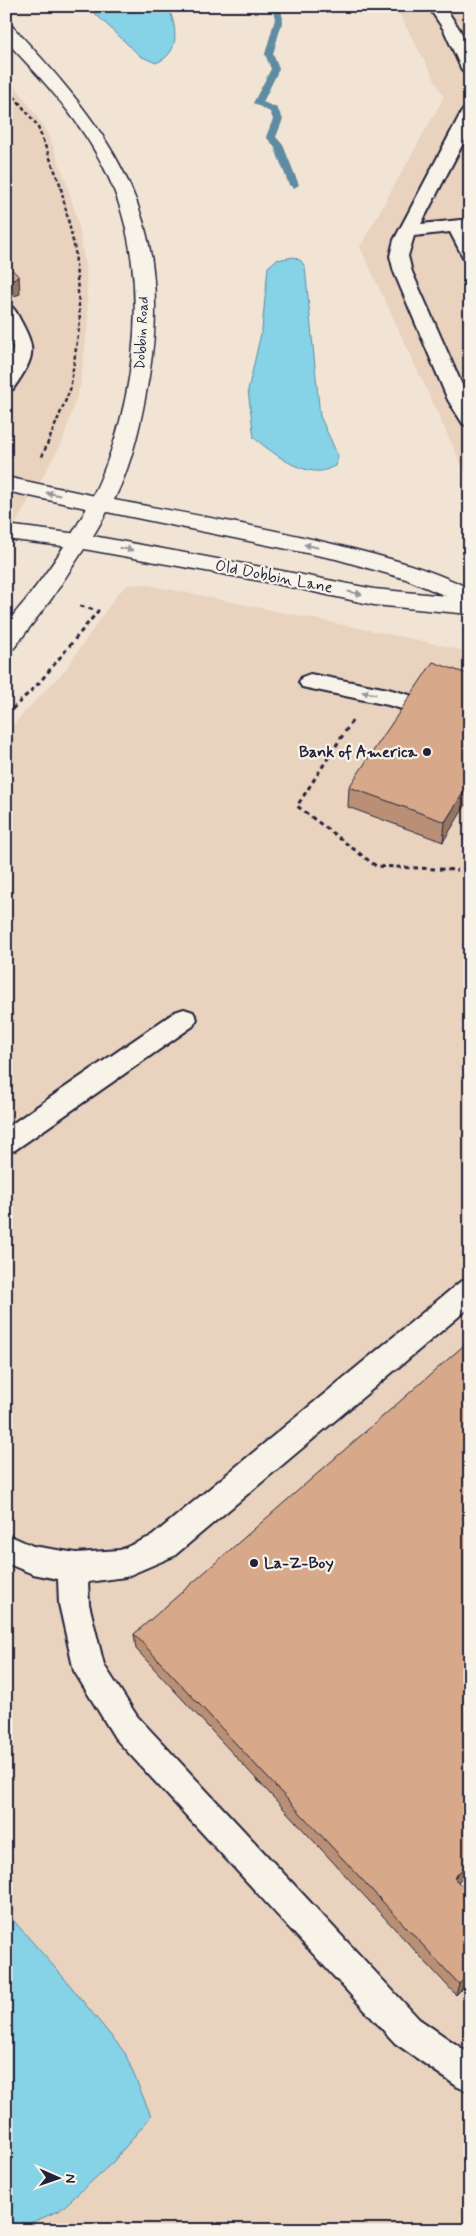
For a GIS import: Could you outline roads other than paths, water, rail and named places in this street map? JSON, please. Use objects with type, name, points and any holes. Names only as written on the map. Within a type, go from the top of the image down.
[{"type":"street","name":"Dobbin Road","points":[[6,30],[55,82],[89,127],[118,176],[134,220],[144,269],[146,321],[138,388],[120,461],[100,504],[78,541],[43,595],[6,642]]},
{"type":"street","points":[[6,484],[277,538],[367,559],[442,583],[470,599]]},
{"type":"street","name":"Old Dobbin Lane","points":[[6,532],[78,541],[272,576],[374,597],[470,606]]},
{"type":"lane","points":[[436,6],[452,30],[470,68]]},
{"type":"lane","points":[[470,113],[408,231],[399,256],[402,272],[458,400],[470,420]]},
{"type":"lane","points":[[408,231],[463,224],[470,253]]},
{"type":"lane","points":[[6,312],[24,342],[20,362],[6,384]]},
{"type":"lane","points":[[310,682],[388,696],[416,706]]},
{"type":"lane","points":[[6,1142],[184,1019]]},
{"type":"lane","points":[[6,1548],[21,1557],[87,1568],[121,1564],[163,1546],[470,1290]]},
{"type":"lane","points":[[72,1567],[74,1604],[90,1671],[126,1726],[407,2031],[470,2075]]},
{"type":"water","points":[[87,6],[168,6],[175,31],[175,39],[170,53],[156,63],[140,56]]},
{"type":"water","points":[[294,257],[301,261],[305,267],[320,416],[338,456],[336,466],[323,471],[303,469],[285,461],[254,438],[248,390],[262,329],[268,267],[276,260]]},
{"type":"water","points":[[6,1912],[64,1978],[125,2053],[151,2116],[113,2162],[59,2211],[13,2230],[6,2230]]},
{"type":"waterway","points":[[276,6],[279,19],[269,54],[275,69],[258,103],[274,110],[278,119],[271,137],[278,145],[294,185]]},
{"type":"place","name":"Bank of America","points":[[427,752]]},
{"type":"place","name":"La-Z-Boy","points":[[254,1563]]}]
